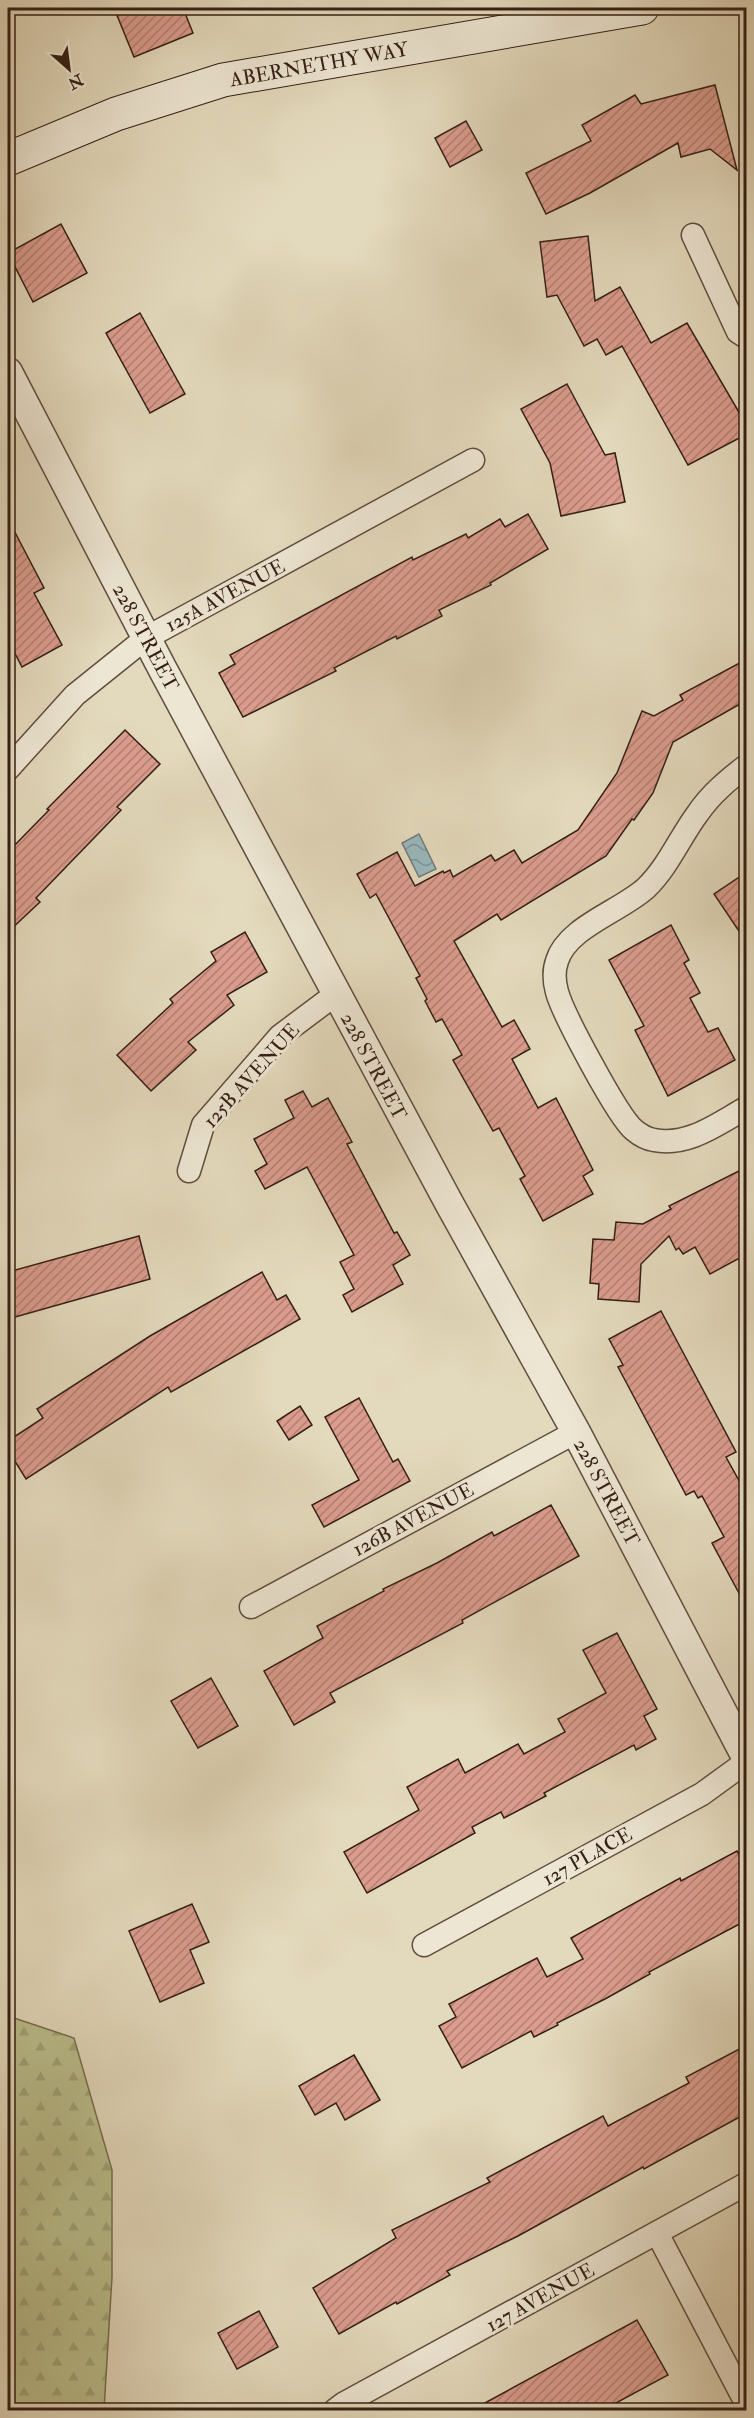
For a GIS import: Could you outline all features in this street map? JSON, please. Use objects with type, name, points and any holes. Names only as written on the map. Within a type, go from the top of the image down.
[{"type":"main road","name":"ABERNETHY WAY","points":[[8,159],[116,114],[223,80],[642,8]]},
{"type":"street","points":[[693,235],[738,332],[747,337]]},
{"type":"street","name":"228 STREET","points":[[8,372],[146,638],[336,994],[576,1432],[747,1757]]},
{"type":"street","name":"125A AVENUE","points":[[8,769],[75,695],[146,638],[473,460]]},
{"type":"street","points":[[747,766],[728,780],[698,813],[647,887],[621,907],[579,932],[566,944],[557,959],[554,974],[564,1011],[619,1111],[633,1130],[655,1140],[684,1139],[747,1108]]},
{"type":"street","name":"125B AVENUE","points":[[189,1171],[202,1125],[280,1036],[336,994]]},
{"type":"street","name":"126B AVENUE","points":[[251,1607],[576,1432]]},
{"type":"street","name":"127 PLACE","points":[[424,1945],[702,1794],[747,1762]]},
{"type":"street","name":"127 AVENUE","points":[[335,2410],[747,2184]]},
{"type":"street","points":[[657,2233],[747,2403]]},
{"type":"green space","points":[[8,2016],[74,2038],[112,2170],[112,2277],[104,2410],[8,2410]]},
{"type":"water","points":[[419,834],[436,869],[419,877],[402,843]]},
{"type":"building","points":[[114,8],[183,8],[193,33],[134,57]]},
{"type":"building","points":[[715,85],[737,170],[710,149],[681,157],[678,143],[590,193],[546,214],[526,173],[591,141],[582,125],[635,95],[641,104]]},
{"type":"building","points":[[466,121],[482,150],[450,167],[435,138]]},
{"type":"building","points":[[61,224],[87,273],[33,302],[8,253]]},
{"type":"building","points":[[588,236],[595,301],[620,287],[651,343],[687,323],[747,426],[747,434],[688,465],[622,346],[606,355],[597,339],[584,346],[557,295],[547,297],[540,242]]},
{"type":"building","points":[[140,313],[185,394],[150,413],[106,333]]},
{"type":"building","points":[[567,384],[605,455],[615,453],[625,502],[561,516],[550,463],[521,409]]},
{"type":"building","points":[[528,514],[548,549],[490,583],[491,585],[439,610],[442,616],[397,639],[396,636],[334,668],[336,671],[243,717],[219,673],[235,664],[230,655],[412,557],[413,560],[466,534],[468,538],[500,519],[505,527]]},
{"type":"building","points":[[8,519],[44,588],[34,593],[62,645],[22,667],[8,640]]},
{"type":"building","points":[[747,659],[747,700],[673,742],[653,793],[606,856],[501,920],[497,914],[454,941],[502,1027],[514,1020],[530,1049],[512,1059],[538,1108],[556,1098],[593,1170],[583,1176],[593,1194],[543,1221],[520,1179],[525,1176],[499,1128],[493,1131],[453,1060],[462,1055],[442,1019],[436,1022],[416,978],[420,976],[376,894],[370,898],[357,874],[397,852],[415,886],[443,871],[444,873],[450,870],[453,877],[491,855],[495,861],[514,850],[522,863],[578,830],[617,773],[642,711],[654,716],[683,700],[680,695]]},
{"type":"building","points":[[125,730],[160,764],[117,807],[121,810],[36,898],[40,902],[8,932],[8,852]]},
{"type":"building","points":[[747,872],[747,943],[714,894]]},
{"type":"building","points":[[671,925],[689,960],[684,963],[700,993],[690,998],[708,1032],[718,1028],[735,1060],[668,1096],[635,1030],[644,1026],[609,960]]},
{"type":"building","points":[[245,932],[267,972],[227,995],[234,1005],[188,1042],[196,1050],[151,1091],[117,1055],[173,1003],[170,999],[216,961],[211,952]]},
{"type":"building","points":[[303,1091],[312,1107],[328,1098],[352,1142],[347,1144],[394,1233],[397,1232],[410,1255],[393,1265],[403,1284],[352,1312],[343,1295],[354,1289],[340,1262],[354,1255],[307,1167],[265,1189],[255,1171],[267,1164],[254,1139],[294,1118],[285,1100]]},
{"type":"building","points":[[747,1167],[747,1254],[710,1274],[695,1247],[683,1254],[679,1248],[676,1250],[669,1236],[641,1264],[639,1302],[598,1299],[599,1284],[590,1283],[593,1239],[614,1240],[616,1222],[643,1224],[671,1209],[669,1206]]},
{"type":"building","points":[[139,1236],[150,1279],[8,1319],[8,1272]]},
{"type":"building","points":[[262,1272],[277,1300],[286,1295],[300,1319],[171,1392],[168,1387],[26,1479],[8,1450],[8,1441],[43,1418],[37,1409],[150,1336]]},
{"type":"building","points":[[661,1311],[736,1452],[726,1457],[747,1495],[747,1608],[712,1543],[724,1537],[702,1496],[698,1498],[694,1491],[686,1495],[618,1367],[623,1365],[609,1339]]},
{"type":"building","points":[[359,1398],[393,1462],[398,1459],[410,1481],[324,1527],[312,1505],[359,1480],[325,1417]]},
{"type":"building","points":[[300,1406],[312,1425],[289,1440],[277,1421]]},
{"type":"building","points":[[551,1505],[579,1556],[462,1620],[463,1623],[330,1693],[335,1702],[294,1725],[264,1671],[323,1638],[317,1626],[492,1532],[494,1536]]},
{"type":"building","points":[[617,1633],[657,1709],[644,1716],[656,1739],[636,1750],[634,1745],[544,1793],[546,1796],[504,1818],[501,1812],[472,1827],[475,1833],[367,1893],[344,1852],[419,1810],[407,1787],[458,1759],[465,1773],[518,1744],[524,1754],[565,1732],[558,1719],[606,1693],[583,1650]]},
{"type":"building","points":[[211,1678],[238,1726],[198,1748],[171,1701]]},
{"type":"building","points":[[737,1851],[747,1868],[747,1920],[557,2023],[558,2025],[534,2037],[531,2031],[462,2068],[439,2026],[456,2017],[449,2004],[537,1958],[547,1977],[583,1959],[571,1938],[680,1878],[681,1881]]},
{"type":"building","points":[[192,1904],[209,1942],[190,1950],[204,1983],[160,2002],[129,1931]]},
{"type":"building","points":[[747,2045],[747,2113],[518,2236],[447,2271],[450,2275],[339,2334],[313,2288],[396,2238],[392,2230],[490,2182],[487,2178],[603,2116],[608,2126],[689,2083],[686,2077]]},
{"type":"building","points":[[354,2055],[380,2100],[345,2120],[336,2103],[315,2115],[299,2086]]},
{"type":"building","points":[[259,2311],[278,2347],[237,2369],[218,2333]]},
{"type":"building","points":[[637,2320],[668,2375],[603,2410],[472,2410]]}]
